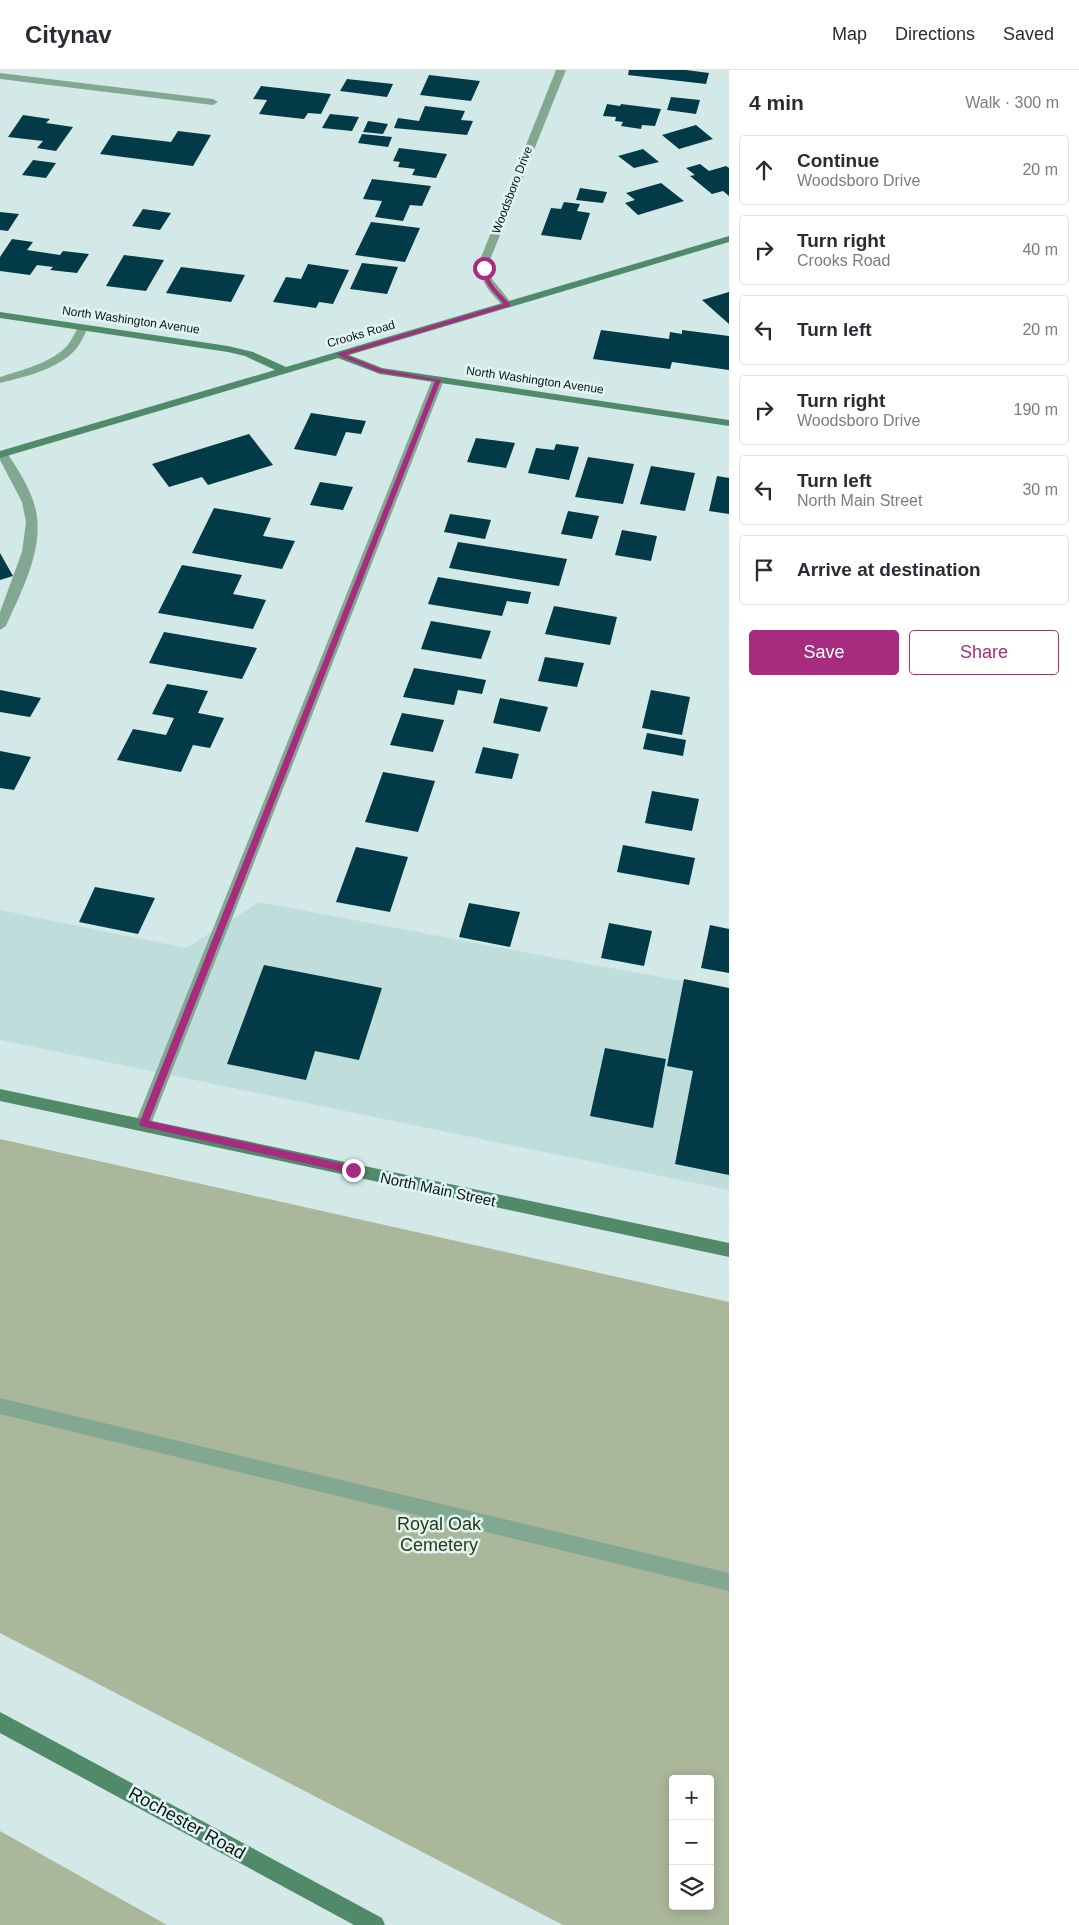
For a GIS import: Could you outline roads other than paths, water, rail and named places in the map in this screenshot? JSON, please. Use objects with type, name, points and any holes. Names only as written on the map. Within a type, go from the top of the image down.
[{"type":"main road","name":"Crooks Road","points":[[1,455],[729,239]]},
{"type":"main road","name":"North Washington Avenue","points":[[0,315],[228,349],[249,354],[284,370]]},
{"type":"main road","name":"North Washington Avenue","points":[[339,354],[380,371],[729,423]]},
{"type":"main road","name":"North Main Street","points":[[0,1095],[729,1250]]},
{"type":"main road","name":"Rochester Road","points":[[0,1722],[374,1925]]},
{"type":"street","name":"Woodsboro Drive","points":[[508,305],[484,276],[485,260],[561,70]]},
{"type":"street","points":[[0,76],[213,102]]},
{"type":"street","points":[[0,380],[25,373],[47,363],[71,348],[83,328]]},
{"type":"street","points":[[143,1124],[438,380]]},
{"type":"street","points":[[0,626],[21,576],[31,536],[31,510],[1,455]]},
{"type":"street","points":[[0,1406],[729,1582]]},
{"type":"park label","name":"Royal Oak Cemetery","points":[[439,1534]]}]
